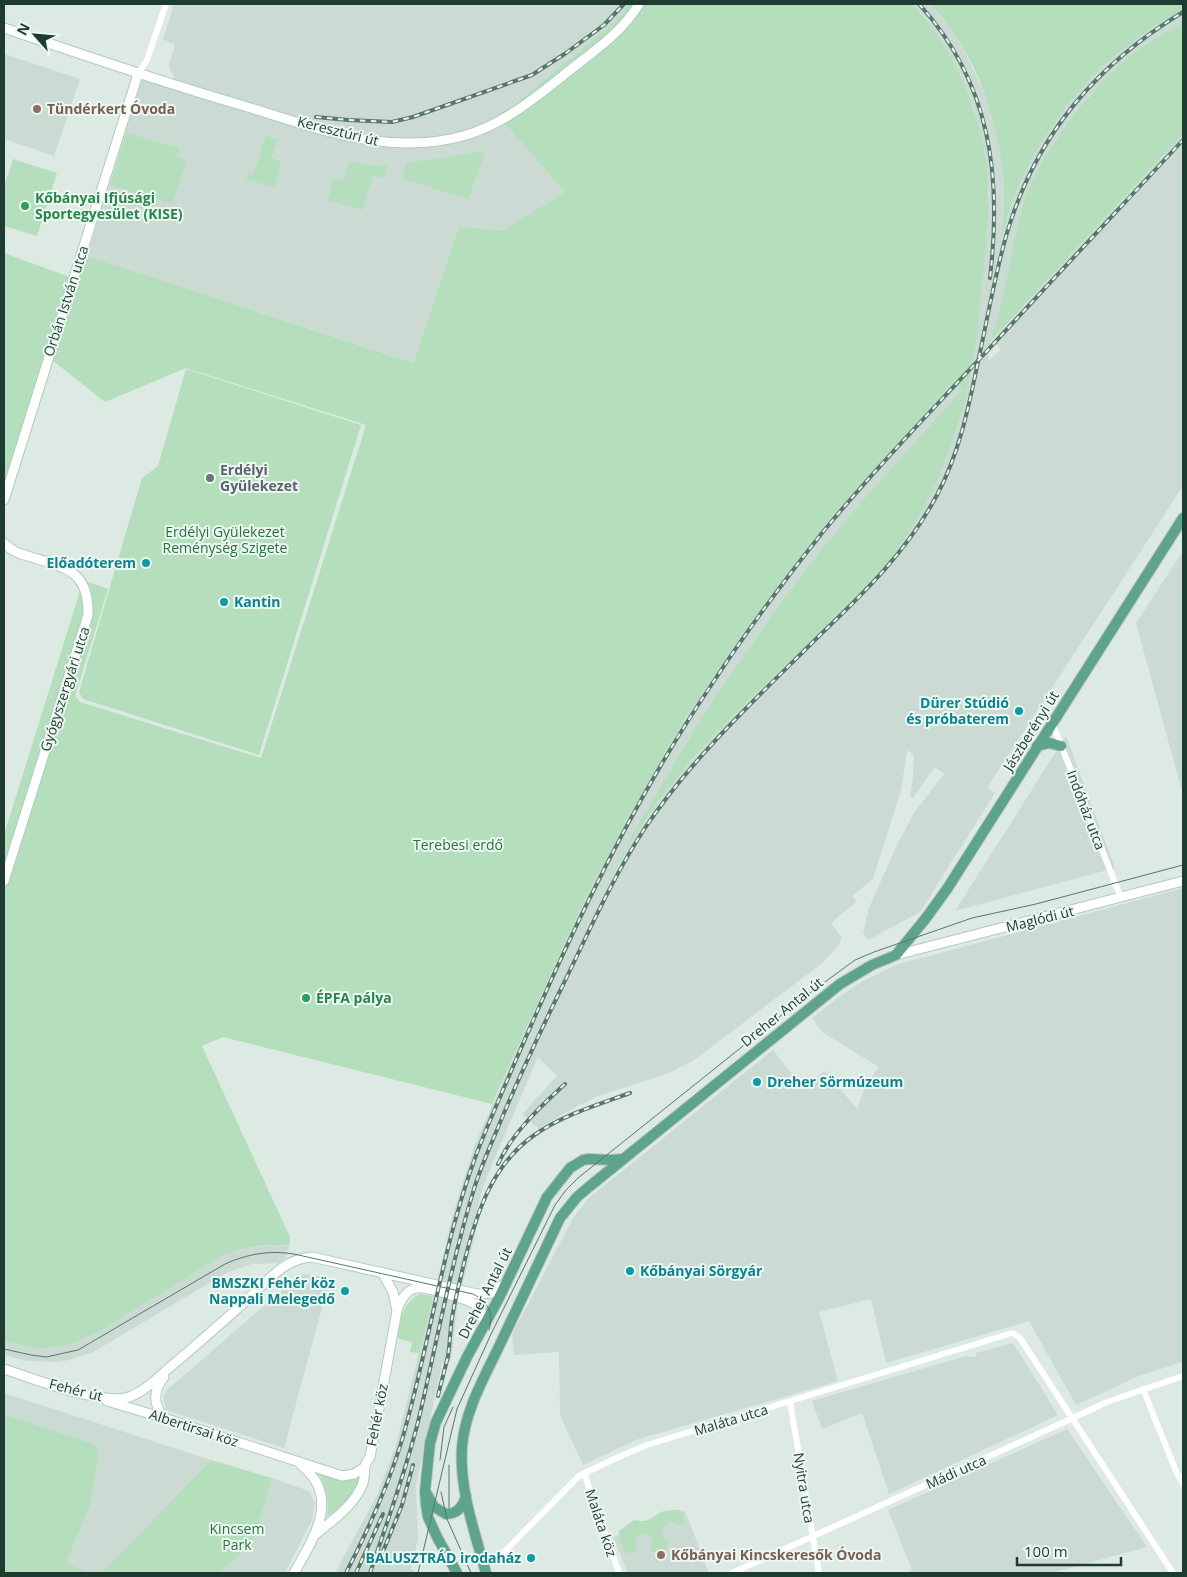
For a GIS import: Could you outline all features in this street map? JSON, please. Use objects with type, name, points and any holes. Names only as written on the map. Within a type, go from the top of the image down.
[{"type":"main road","name":"Keresztúri út","points":[[4,28],[138,74],[360,140],[412,144],[462,136],[484,128],[523,107],[607,40],[629,18],[639,4]]},
{"type":"main road","name":"Orbán István utca","points":[[4,500],[138,74]]},
{"type":"main road","name":"Jászberényi út","points":[[896,955],[947,889],[1183,518]]},
{"type":"main road","name":"Gyógyszergyári utca","points":[[4,542],[9,548],[18,553],[67,569],[76,576],[84,586],[88,599],[88,614],[4,881]]},
{"type":"main road","points":[[1037,746],[1049,743],[1061,746]]},
{"type":"main road","name":"Maglódi út","points":[[896,955],[1183,881]]},
{"type":"main road","name":"Dreher Antal út","points":[[485,1568],[466,1496],[463,1471],[462,1447],[469,1413],[560,1218],[567,1208],[590,1186],[623,1158],[840,984],[872,965],[896,955]]},
{"type":"main road","points":[[589,1158],[611,1160],[623,1158]]},
{"type":"main road","points":[[589,1158],[596,1165],[596,1176],[590,1186]]},
{"type":"main road","name":"Dreher Antal út","points":[[457,1573],[441,1546],[428,1518],[426,1505],[425,1491],[430,1444],[436,1422],[508,1281],[547,1197],[570,1168],[576,1163],[589,1158]]},
{"type":"main road","name":"Fehér út","points":[[4,1369],[91,1396],[114,1398],[134,1395],[150,1384],[215,1329],[276,1272],[298,1258],[312,1257],[477,1294],[491,1293],[498,1290],[508,1281]]},
{"type":"main road","points":[[382,1272],[393,1292],[397,1311]]},
{"type":"main road","name":"Fehér köz","points":[[316,1534],[357,1495],[364,1482],[364,1467],[370,1457],[397,1311],[404,1297],[410,1291],[419,1288],[463,1298],[474,1303],[480,1309],[484,1326]]},
{"type":"main road","name":"Fehér út","points":[[164,1418],[156,1406],[155,1396],[159,1383],[202,1345],[215,1329]]},
{"type":"main road","name":"Albertirsai köz","points":[[91,1396],[342,1476],[354,1474],[364,1467]]},
{"type":"main road","name":"Albertirsai köz","points":[[297,1462],[309,1471],[318,1485],[322,1513],[316,1534]]},
{"type":"main road","points":[[425,1491],[434,1508],[446,1514],[457,1512],[465,1502],[466,1496]]},
{"type":"main road","points":[[294,1573],[316,1534]]},
{"type":"street","points":[[138,74],[147,60],[166,4]]},
{"type":"street","name":"Indóház utca","points":[[1052,722],[1121,898]]},
{"type":"street","name":"Maláta utca","points":[[485,1568],[501,1555],[573,1481],[584,1473],[647,1445],[1012,1333],[1020,1338],[1074,1418]]},
{"type":"street","name":"Mádi utca","points":[[732,1573],[1106,1402],[1183,1376]]},
{"type":"street","points":[[1143,1389],[1183,1484]]},
{"type":"street","name":"Nyitra utca","points":[[790,1402],[819,1573]]},
{"type":"street","points":[[1074,1418],[1173,1573]]},
{"type":"street","name":"Maláta köz","points":[[584,1473],[619,1573]]},
{"type":"shaded area","points":[[174,4],[629,4],[608,27],[514,105],[500,113],[507,126],[565,192],[502,231],[459,226],[415,363],[87,256],[142,80],[171,89],[174,76],[169,64],[175,45],[163,39]]},
{"type":"shaded area","points":[[912,4],[930,4],[952,30],[966,54],[989,103],[1000,146],[1004,190],[1003,234],[1015,194],[1031,160],[1052,125],[1080,90],[1113,58],[1141,35],[1183,10],[1183,22],[1148,44],[1120,66],[1088,97],[1009,272],[1000,314],[990,342],[988,362],[1001,349],[992,341],[1183,134],[1183,486],[987,788],[995,793],[920,912],[868,940],[863,933],[869,908],[897,845],[914,813],[944,774],[935,767],[913,798],[910,796],[914,756],[907,750],[901,790],[873,879],[852,896],[856,902],[831,923],[842,938],[837,947],[821,964],[694,1060],[669,1073],[595,1097],[539,1129],[522,1114],[557,1076],[538,1057],[487,1176],[478,1204],[478,1223],[462,1287],[437,1281],[454,1211],[475,1144],[584,901],[685,718],[750,624],[823,527],[955,380],[964,389],[863,500],[820,551],[772,615],[703,715],[636,828],[604,892],[639,829],[675,779],[719,730],[892,557],[917,518],[936,481],[949,448],[968,385],[989,194],[984,149],[974,108],[954,63],[924,17]]},
{"type":"shaded area","name":"Tündérkert Óvoda","points":[[4,54],[80,79],[54,156],[4,139]]},
{"type":"shaded area","points":[[1183,551],[1183,795],[1136,623]]},
{"type":"shaded area","points":[[1066,736],[1115,868],[955,911]]},
{"type":"shaded area","points":[[1183,888],[1183,1362],[1141,1375],[1076,1405],[1029,1321],[886,1363],[871,1299],[819,1312],[838,1381],[636,1440],[583,1465],[560,1415],[559,1352],[514,1355],[512,1335],[573,1218],[589,1198],[773,1050],[803,1088],[825,1071],[857,1109],[866,1084],[879,1067],[822,1032],[812,1018],[863,981],[899,964]]},
{"type":"shaded area","points":[[290,1244],[286,1258],[279,1263],[252,1264],[228,1272],[93,1352],[70,1360],[56,1362],[27,1361],[4,1355],[4,1341],[38,1349],[74,1343],[100,1331],[220,1257],[251,1247]]},
{"type":"shaded area","points":[[305,1274],[330,1278],[284,1448],[166,1410],[163,1397],[167,1390],[295,1279]]},
{"type":"shaded area","points":[[433,1296],[458,1302],[451,1361],[442,1364],[416,1485],[418,1539],[411,1569],[414,1570],[414,1573],[335,1573],[377,1495],[396,1445]]},
{"type":"shaded area","points":[[1013,1343],[1058,1415],[889,1494],[862,1413],[822,1429],[812,1401],[966,1356],[976,1357],[976,1353]]},
{"type":"shaded area","points":[[4,1393],[211,1460],[101,1573],[90,1573],[66,1563],[90,1506],[94,1444],[4,1414]]},
{"type":"shaded area","points":[[1067,1429],[1147,1547],[1051,1573],[907,1573],[912,1570],[888,1510]]},
{"type":"shaded area","points":[[272,1478],[309,1491],[315,1503],[312,1520],[285,1573],[220,1573],[251,1543]]},
{"type":"shaded area","name":"Kőbányai Kincskeresők Óvoda","points":[[685,1511],[709,1573],[628,1573],[613,1537]]},
{"type":"green space","name":"Terebesi erdő","points":[[629,4],[912,4],[948,53],[967,90],[980,129],[988,182],[988,214],[986,247],[971,372],[956,430],[929,498],[905,539],[884,566],[863,589],[719,730],[677,777],[640,828],[596,907],[636,828],[703,715],[772,615],[820,551],[863,500],[963,389],[955,380],[823,527],[750,624],[685,718],[584,901],[492,1104],[223,1037],[202,1046],[290,1237],[290,1244],[251,1247],[220,1257],[100,1331],[74,1343],[38,1349],[4,1341],[4,835],[80,591],[69,575],[108,589],[75,696],[80,702],[261,758],[366,425],[186,368],[105,402],[52,360],[4,508],[4,253],[78,280],[87,256],[414,363],[459,226],[502,231],[565,192],[507,126],[500,113],[514,105],[608,27]]},
{"type":"green space","points":[[930,4],[1183,4],[1183,10],[1151,29],[1121,51],[1084,86],[1068,105],[1052,126],[1027,169],[1014,197],[1002,236],[1004,190],[1002,165],[992,115],[984,90],[961,44],[947,23]]},
{"type":"green space","points":[[1183,22],[1183,134],[990,342],[1000,309],[1022,209],[1031,185],[1048,154],[1083,104],[1119,66],[1147,44]]},
{"type":"green space","points":[[126,133],[179,148],[177,156],[187,160],[172,204],[110,185]]},
{"type":"green space","points":[[266,135],[278,140],[271,158],[281,162],[274,187],[246,179],[249,172],[254,173]]},
{"type":"green space","points":[[479,152],[485,153],[468,199],[401,178],[407,162]]},
{"type":"green space","name":"Kőbányai Ifjúsági Sportegyesület (KISE)","points":[[13,159],[57,173],[37,236],[4,226],[4,187]]},
{"type":"green space","points":[[350,161],[367,165],[388,166],[384,178],[373,175],[362,210],[328,200],[334,179],[343,181]]},
{"type":"green space","name":"Erdélyi Gyülekezet Reménység Szigete","points":[[186,369],[361,425],[259,755],[83,699],[79,692],[142,478],[158,466]]},
{"type":"green space","points":[[420,1294],[433,1296],[419,1353],[410,1352],[412,1342],[399,1339],[397,1335],[406,1306],[414,1297]]},
{"type":"green space","points":[[4,1414],[94,1444],[99,1452],[90,1506],[66,1563],[90,1573],[4,1573]]},
{"type":"green space","name":"Kincsem Park","points":[[211,1460],[272,1478],[251,1543],[220,1573],[101,1573]]},
{"type":"green space","points":[[318,1473],[346,1481],[361,1475],[350,1499],[327,1517],[327,1494]]},
{"type":"green space","points":[[680,1510],[684,1515],[683,1526],[670,1521],[662,1527],[662,1535],[668,1541],[667,1548],[651,1552],[652,1538],[647,1533],[640,1534],[636,1540],[637,1550],[627,1554],[620,1542],[619,1531],[634,1520],[644,1521],[664,1511]]},
{"type":"tram line","points":[[418,1573],[457,1409],[492,1332],[555,1205],[578,1178],[803,998],[855,960],[972,918],[1036,904],[1183,865]]},
{"type":"tram line","points":[[4,1349],[46,1357],[78,1350],[225,1264],[250,1255],[267,1253],[294,1254],[473,1294],[486,1304],[491,1318],[489,1330]]},
{"type":"tram line","points":[[440,1460],[444,1427],[453,1407]]},
{"type":"tram line","points":[[449,1465],[449,1508]]},
{"type":"tram line","points":[[441,1492],[447,1519],[471,1573]]},
{"type":"railway","points":[[316,117],[392,122],[413,117],[532,75],[604,25],[624,4]]},
{"type":"railway","points":[[919,4],[943,34],[962,66],[976,99],[986,132],[992,167],[994,203],[990,278]]},
{"type":"railway","points":[[370,1573],[414,1438],[451,1274],[477,1179],[532,1051],[611,887],[645,828],[684,776],[751,703],[854,602],[885,569],[913,534],[937,495],[958,445],[1007,233],[1019,198],[1034,165],[1052,134],[1097,79],[1123,55],[1183,12]]},
{"type":"railway","points":[[346,1573],[377,1508],[402,1440],[459,1206],[486,1130],[561,958],[588,901],[646,791],[678,737],[725,665],[765,607],[822,533],[903,441],[1183,140]]},
{"type":"railway","points":[[498,1164],[519,1131],[536,1111],[565,1084]]},
{"type":"railway","points":[[438,1396],[448,1356],[451,1323],[469,1245],[480,1210],[496,1177],[518,1148],[544,1129],[580,1111],[630,1093]]},
{"type":"railway","points":[[382,1554],[402,1505],[413,1465]]},
{"type":"railway","points":[[356,1573],[383,1514]]},
{"type":"place","name":"Tündérkert Óvoda","points":[[37,109]]},
{"type":"place","name":"Kőbányai Ifjúsági Sportegyesület (KISE)","points":[[25,206]]},
{"type":"place","name":"Erdélyi Gyülekezet","points":[[210,478]]},
{"type":"place","name":"Előadóterem","points":[[146,563]]},
{"type":"place","name":"Kantin","points":[[224,602]]},
{"type":"place","name":"Dürer Stúdió és próbaterem","points":[[1019,711]]},
{"type":"place","name":"ÉPFA pálya","points":[[306,998]]},
{"type":"place","name":"Dreher Sörmúzeum","points":[[757,1082]]},
{"type":"place","name":"Kőbányai Sörgyár","points":[[630,1271]]},
{"type":"place","name":"BMSZKI Fehér köz Nappali Melegedő","points":[[345,1291]]},
{"type":"place","name":"Kőbányai Kincskeresők Óvoda","points":[[661,1555]]},
{"type":"place","name":"BALUSZTRÁD irodaház","points":[[531,1558]]}]
